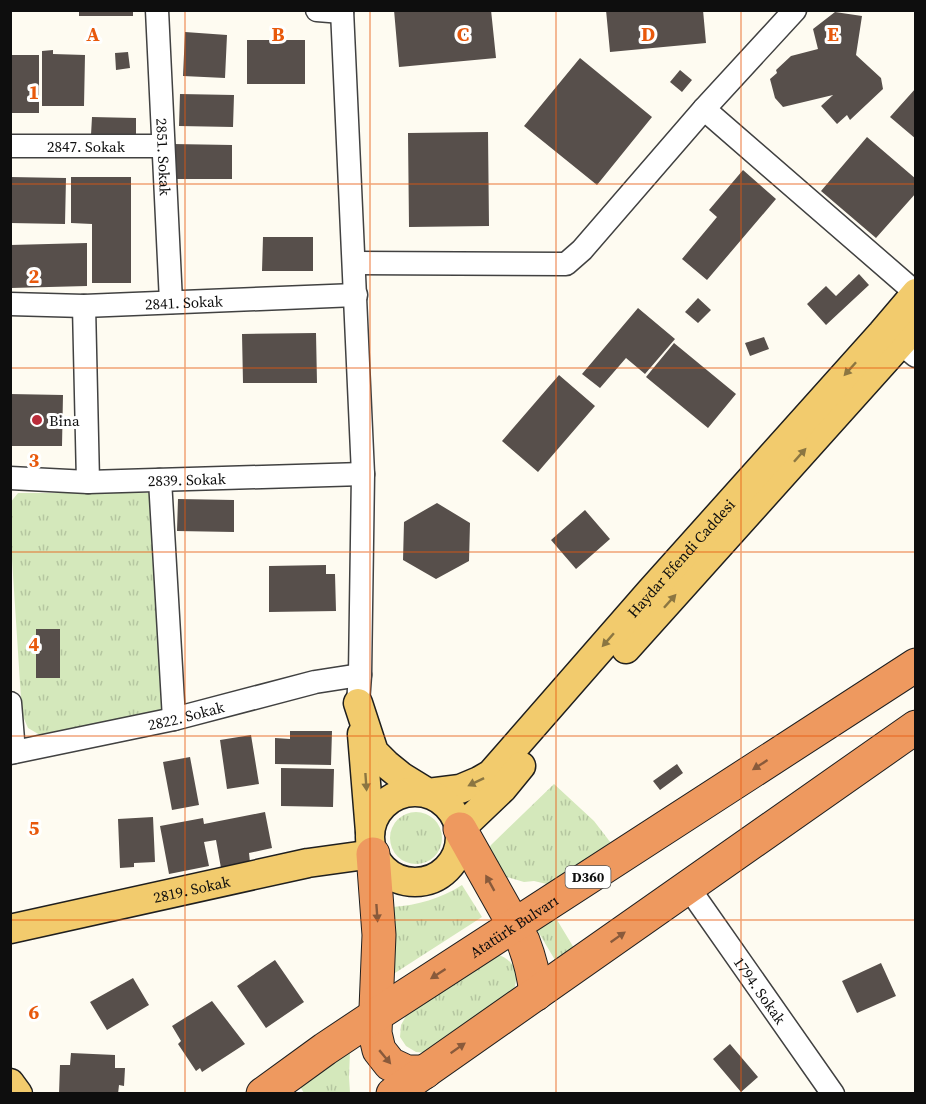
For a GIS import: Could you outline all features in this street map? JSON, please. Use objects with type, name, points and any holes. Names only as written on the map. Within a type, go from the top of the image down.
[{"type":"highway","name":"Atatürk Bulvarı","points":[[263,1094],[376,1015],[915,665]]},
{"type":"highway","points":[[393,1094],[915,727]]},
{"type":"highway","points":[[460,830],[523,941],[530,957],[536,994]]},
{"type":"highway","points":[[372,847],[379,935],[375,1033],[379,1050],[390,1064],[406,1072],[425,1072]]},
{"type":"main road","name":"Haydar Efendi Caddesi","points":[[460,830],[503,788],[903,340],[915,293]]},
{"type":"main road","name":"Haydar Efendi Caddesi","points":[[428,793],[460,789],[491,774],[658,584],[903,340]]},
{"type":"main road","points":[[359,689],[374,752],[402,777],[440,799],[456,817],[460,830],[460,846],[454,861],[443,873],[428,880],[412,882],[396,878],[382,868],[372,847],[359,689]]},
{"type":"main road","points":[[372,847],[372,822],[381,807],[394,797],[411,792],[428,793]]},
{"type":"main road","name":"2819. Sokak","points":[[10,929],[372,847]]},
{"type":"main road","points":[[10,1083],[18,1094]]},
{"type":"street","name":"2851. Sokak","points":[[157,10],[171,302]]},
{"type":"street","points":[[317,10],[342,11],[363,474],[359,689]]},
{"type":"street","points":[[355,263],[566,264],[582,250],[704,108],[795,10]]},
{"type":"street","points":[[704,108],[915,293]]},
{"type":"street","name":"2847. Sokak","points":[[10,146],[163,146]]},
{"type":"street","name":"2841. Sokak","points":[[10,304],[84,306],[356,295]]},
{"type":"street","points":[[84,306],[88,482]]},
{"type":"street","name":"2839. Sokak","points":[[10,478],[88,482],[363,474]]},
{"type":"street","points":[[160,480],[174,719]]},
{"type":"street","points":[[792,744],[915,653]]},
{"type":"street","name":"2822. Sokak","points":[[12,753],[174,719],[315,682],[359,689]]},
{"type":"street","points":[[10,703],[12,753]]},
{"type":"street","points":[[824,792],[915,737]]},
{"type":"street","name":"1794. Sokak","points":[[688,887],[833,1094]]},
{"type":"green space","points":[[18,493],[152,493],[166,712],[40,735],[28,728],[22,714],[11,544],[10,503]]},
{"type":"green space","points":[[554,784],[594,821],[614,847],[551,885],[534,881],[524,882],[500,875],[487,852],[491,845]]},
{"type":"green space","points":[[411,812],[421,812],[435,819],[442,838],[435,857],[421,864],[411,864],[401,860],[394,853],[390,843],[390,833],[394,823],[401,816]]},
{"type":"green space","points":[[462,885],[482,917],[395,973],[393,972],[393,907],[429,900]]},
{"type":"green space","points":[[554,915],[574,948],[555,960],[536,928]]},
{"type":"green space","points":[[496,954],[507,959],[514,967],[516,983],[514,989],[427,1053],[416,1052],[406,1046],[400,1037],[401,1025],[406,1016]]},
{"type":"green space","points":[[350,1051],[350,1093],[304,1093],[299,1085]]},
{"type":"building","points":[[79,10],[133,10],[133,16],[79,16]]},
{"type":"building","points":[[394,10],[491,10],[496,58],[399,67]]},
{"type":"building","points":[[606,10],[703,10],[706,43],[610,52]]},
{"type":"building","points":[[835,12],[862,16],[856,55],[881,78],[883,89],[850,120],[847,115],[837,124],[821,106],[833,95],[783,107],[775,98],[770,79],[791,56],[818,49],[813,29]]},
{"type":"building","points":[[185,32],[227,35],[225,78],[183,76]]},
{"type":"building","points":[[247,40],[305,40],[305,84],[247,84]]},
{"type":"building","points":[[53,50],[53,54],[85,55],[84,106],[42,106],[42,51]]},
{"type":"building","points":[[128,52],[130,68],[116,70],[115,53]]},
{"type":"building","points":[[10,55],[39,55],[39,113],[10,113]]},
{"type":"building","points":[[580,58],[652,117],[597,185],[524,126]]},
{"type":"building","points":[[680,70],[692,80],[682,92],[670,82]]},
{"type":"building","points":[[916,88],[916,139],[890,117]]},
{"type":"building","points":[[180,94],[234,95],[233,127],[179,126]]},
{"type":"building","points":[[92,117],[136,118],[136,136],[91,135]]},
{"type":"building","points":[[488,132],[489,226],[409,227],[408,133]]},
{"type":"building","points":[[867,137],[916,179],[916,193],[876,238],[821,191]]},
{"type":"building","points":[[173,144],[232,145],[232,179],[173,179]]},
{"type":"building","points":[[743,170],[776,199],[707,280],[682,259],[717,217],[709,210]]},
{"type":"building","points":[[10,177],[66,178],[65,224],[10,223]]},
{"type":"building","points":[[71,177],[131,177],[131,283],[92,283],[92,224],[71,223]]},
{"type":"building","points":[[263,237],[313,237],[313,271],[262,271]]},
{"type":"building","points":[[87,243],[87,286],[11,288],[10,245]]},
{"type":"building","points":[[859,274],[869,285],[826,325],[807,304],[826,286],[836,296]]},
{"type":"building","points":[[698,298],[711,310],[698,323],[685,312]]},
{"type":"building","points":[[638,308],[675,339],[645,374],[626,358],[600,388],[582,374]]},
{"type":"building","points":[[316,333],[317,383],[243,383],[242,334]]},
{"type":"building","points":[[764,337],[769,349],[750,356],[745,343]]},
{"type":"building","points":[[674,343],[736,394],[708,428],[646,377]]},
{"type":"building","points":[[559,375],[595,406],[538,472],[502,441]]},
{"type":"building","name":"Bina","points":[[10,394],[63,395],[62,446],[10,446]]},
{"type":"building","points":[[178,499],[234,500],[234,532],[177,531]]},
{"type":"building","points":[[437,503],[470,523],[469,561],[436,579],[403,560],[404,522]]},
{"type":"building","points":[[585,510],[610,539],[576,569],[551,540]]},
{"type":"building","points":[[326,565],[326,574],[335,574],[336,611],[269,612],[269,566]]},
{"type":"building","points":[[36,629],[60,629],[60,678],[36,678]]},
{"type":"building","points":[[290,731],[332,731],[331,765],[275,764],[275,738],[290,739]]},
{"type":"building","points":[[251,735],[259,784],[227,789],[220,740]]},
{"type":"building","points":[[190,757],[199,805],[172,810],[163,762]]},
{"type":"building","points":[[677,764],[683,773],[660,790],[653,781]]},
{"type":"building","points":[[281,768],[334,769],[333,807],[281,806]]},
{"type":"building","points":[[265,812],[272,848],[249,853],[250,862],[221,868],[216,840],[204,842],[209,866],[169,874],[160,826],[203,818],[204,824]]},
{"type":"building","points":[[153,817],[155,862],[134,863],[134,867],[120,868],[118,819]]},
{"type":"building","points":[[275,960],[304,1002],[266,1028],[237,986]]},
{"type":"building","points":[[881,963],[896,996],[857,1013],[842,981]]},
{"type":"building","points":[[133,978],[149,1005],[107,1030],[90,1002]]},
{"type":"building","points":[[212,1001],[245,1044],[202,1072],[200,1068],[196,1071],[178,1044],[181,1041],[172,1026]]},
{"type":"building","points":[[730,1044],[758,1077],[741,1092],[713,1059]]},
{"type":"building","points":[[71,1053],[115,1055],[115,1068],[125,1068],[124,1086],[119,1085],[118,1094],[59,1094],[60,1065],[70,1065]]},
{"type":"place","name":"Bina","points":[[37,420]]}]
